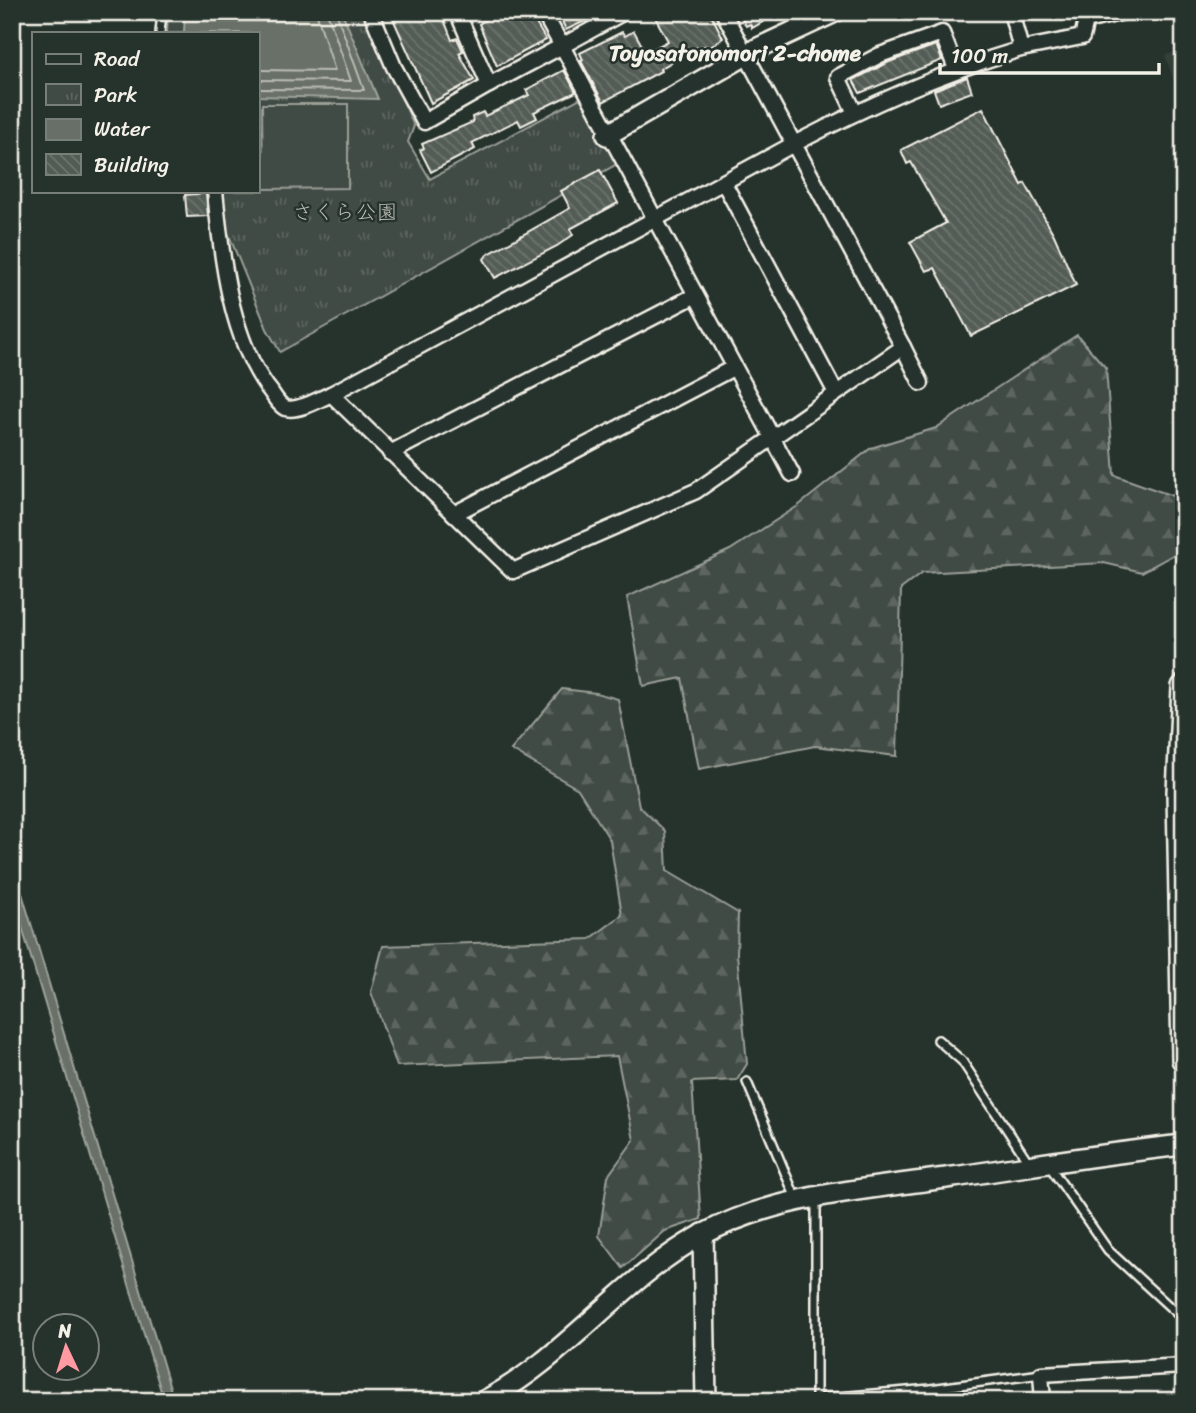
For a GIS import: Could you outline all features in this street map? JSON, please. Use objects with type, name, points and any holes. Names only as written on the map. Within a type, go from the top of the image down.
[{"type":"main road","points":[[1184,687],[1181,792],[1184,1059]]},
{"type":"street","points":[[371,12],[394,67],[424,122],[624,12]]},
{"type":"street","points":[[457,12],[489,85]]},
{"type":"street","points":[[543,12],[792,474]]},
{"type":"street","points":[[723,12],[921,383]]},
{"type":"street","points":[[607,135],[746,54],[835,12]]},
{"type":"street","points":[[1012,12],[1021,48]]},
{"type":"street","points":[[215,192],[227,281],[250,354],[262,382],[282,407],[290,409],[331,394],[855,113],[956,69],[1021,48],[1082,37],[1086,21],[1124,12]]},
{"type":"street","points":[[855,113],[838,77],[880,55],[943,33],[956,69]]},
{"type":"street","points":[[724,183],[836,393]]},
{"type":"street","points":[[390,453],[694,296]]},
{"type":"street","points":[[331,394],[513,570],[696,491],[903,347]]},
{"type":"street","points":[[454,514],[733,368]]},
{"type":"street","points":[[484,1401],[546,1357],[646,1272],[703,1234],[747,1215],[806,1200],[1184,1145]]},
{"type":"street","points":[[703,1234],[706,1401]]},
{"type":"street","points":[[1043,1401],[1041,1374],[1184,1366]]},
{"type":"lane","points":[[160,32],[162,12]]},
{"type":"lane","points":[[938,1040],[962,1061],[1108,1250],[1184,1320]]},
{"type":"lane","points":[[747,1082],[806,1200],[816,1400],[930,1389],[1041,1374]]},
{"type":"shaded area","points":[[1184,50],[1184,110],[1165,55]]},
{"type":"green space","name":"さくら公園","points":[[168,12],[365,12],[414,126],[408,142],[430,179],[582,97],[617,164],[280,352],[267,329],[224,223],[223,192],[259,192],[259,32],[167,32]]},
{"type":"green space","points":[[262,104],[348,104],[348,188],[263,189]]},
{"type":"green space","points":[[1077,335],[1106,368],[1114,475],[1184,500],[1184,549],[1142,572],[1104,563],[922,573],[901,589],[897,756],[815,746],[699,769],[682,678],[643,686],[627,597],[730,550],[798,506],[871,448],[936,428]]},
{"type":"green space","points":[[562,689],[618,699],[639,806],[665,831],[667,871],[738,913],[737,954],[747,1064],[737,1080],[692,1082],[701,1219],[665,1231],[623,1268],[599,1236],[608,1176],[634,1140],[617,1056],[397,1066],[371,992],[383,946],[590,939],[622,915],[610,840],[578,789],[511,750]]},
{"type":"water","points":[[185,12],[342,12],[378,99],[259,96],[259,32],[184,32]]},
{"type":"water","points":[[12,860],[174,1401],[164,1401],[12,894]]},
{"type":"building","points":[[390,12],[415,12],[417,18],[441,12],[452,40],[457,38],[463,51],[459,53],[474,80],[431,103]]},
{"type":"building","points":[[498,12],[529,12],[546,40],[497,66],[479,24]]},
{"type":"building","points":[[558,12],[604,12],[566,30]]},
{"type":"building","points":[[656,12],[710,12],[723,38],[706,50],[705,46],[695,48],[660,69],[661,71],[603,102],[581,61],[583,60],[580,53],[622,32],[625,36],[634,31],[646,53],[668,41],[656,19],[659,17]]},
{"type":"building","points":[[738,12],[780,12],[752,28],[750,24],[746,26]]},
{"type":"building","points":[[936,45],[942,60],[860,93],[853,80],[889,62]]},
{"type":"building","points":[[564,70],[576,92],[534,112],[537,118],[521,126],[518,120],[472,143],[475,149],[431,172],[420,150],[424,148],[422,144],[473,122],[472,117],[483,112],[485,116],[529,95],[526,90]]},
{"type":"building","points":[[967,77],[972,92],[939,104],[934,90]]},
{"type":"building","points":[[983,108],[1022,185],[1025,183],[1054,235],[1076,285],[971,336],[935,268],[926,271],[910,242],[946,223],[911,162],[907,164],[901,150]]},
{"type":"building","points":[[600,170],[618,203],[570,229],[573,235],[557,246],[495,278],[484,259],[487,255],[570,208],[561,191]]},
{"type":"building","points":[[206,193],[208,216],[187,217],[185,195]]},
{"type":"district","name":"Toyosatonomori 2-chome","points":[[735,53]]}]
